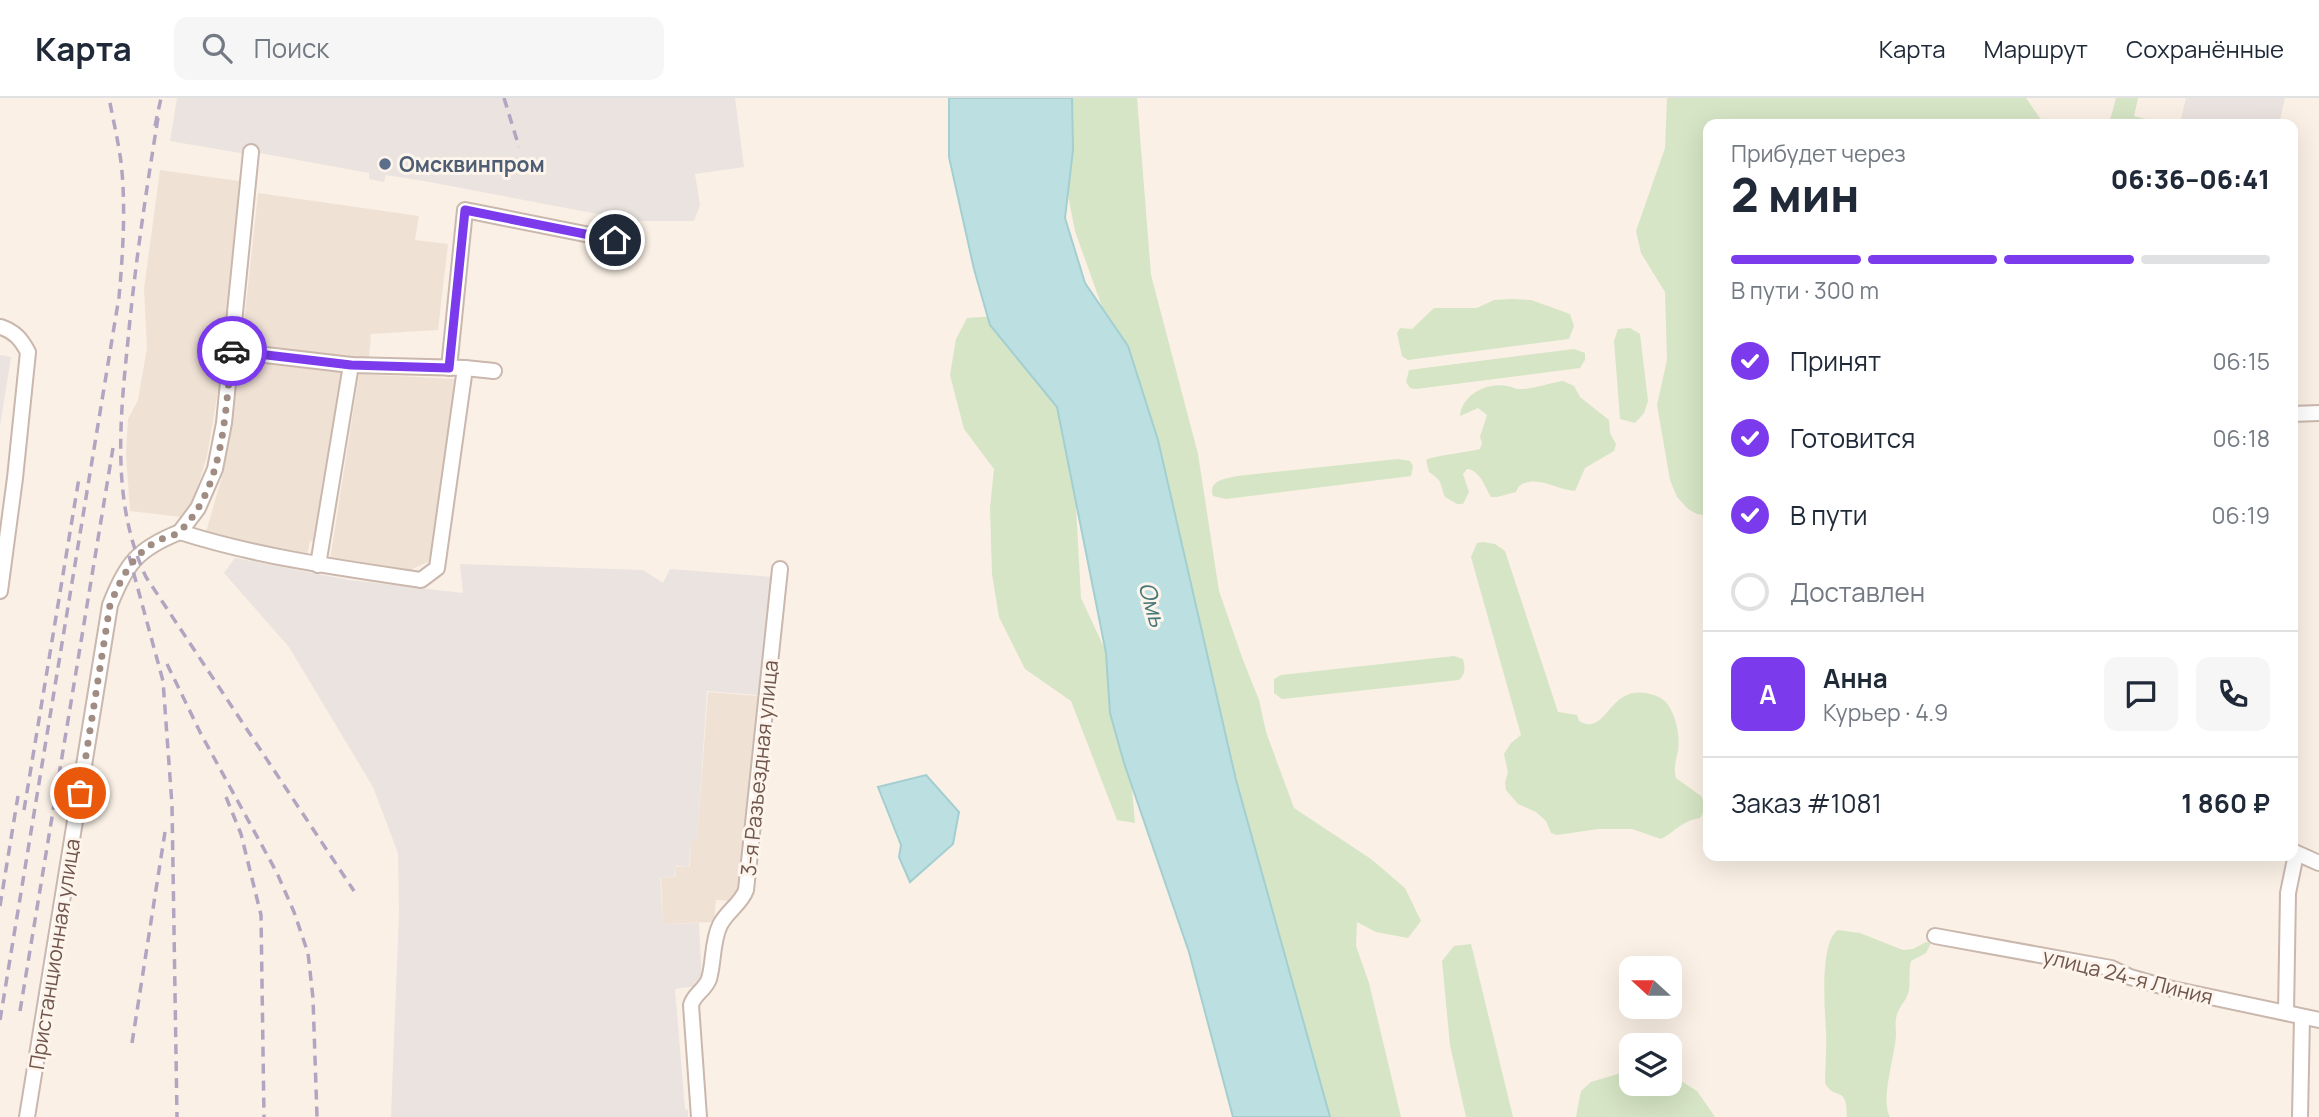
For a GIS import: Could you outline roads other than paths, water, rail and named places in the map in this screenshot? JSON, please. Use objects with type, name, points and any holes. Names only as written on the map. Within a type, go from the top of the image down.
[{"type":"street","points":[[251,152],[224,423],[215,470],[198,508],[180,533],[219,545],[318,565],[421,580],[437,568],[464,368]]},
{"type":"street","points":[[449,368],[465,210],[615,240]]},
{"type":"street","points":[[0,591],[28,352],[22,340],[12,331],[1,327]]},
{"type":"street","points":[[232,351],[351,365],[494,371]]},
{"type":"street","points":[[318,565],[351,365]]},
{"type":"street","points":[[2298,414],[2319,413]]},
{"type":"street","name":"Пристанционная улица","points":[[27,1117],[110,605],[130,562],[157,542],[180,533]]},
{"type":"street","name":"3-я Разъездная улица","points":[[699,1117],[691,1005],[709,980],[718,929],[746,890],[780,569]]},
{"type":"street","points":[[2298,855],[2319,863]]},
{"type":"street","points":[[2286,1013],[2288,893],[2293,861]]},
{"type":"street","name":"улица 24-я Линия","points":[[1935,936],[2111,968],[2130,977],[2168,988],[2319,1020]]},
{"type":"street","points":[[2300,1117],[2302,1017]]},
{"type":"water","name":"Омь","points":[[949,98],[1072,98],[1073,150],[1065,218],[1085,283],[1128,346],[1158,440],[1236,780],[1330,1117],[1233,1117],[1189,952],[1124,763],[1110,713],[1106,653],[1057,407],[990,325],[974,269],[949,157]]},
{"type":"water","points":[[926,775],[959,812],[953,844],[910,882],[899,857],[901,845],[878,787]]},
{"type":"railway","points":[[0,1020],[119,297],[123,195],[121,162],[109,98]]},
{"type":"railway","points":[[155,126],[161,98]]},
{"type":"railway","points":[[504,98],[519,147]]},
{"type":"railway","points":[[158,118],[137,256],[123,400],[121,460],[127,520],[146,577],[354,891]]},
{"type":"railway","points":[[20,1011],[113,448]]},
{"type":"railway","points":[[24,810],[79,478]]},
{"type":"railway","points":[[129,556],[163,681],[172,805],[177,1117]]},
{"type":"railway","points":[[167,664],[201,734],[277,873],[308,953],[313,998],[317,1117]]},
{"type":"railway","points":[[0,906],[18,796]]},
{"type":"railway","points":[[226,797],[241,834],[261,915],[264,1117]]},
{"type":"railway","points":[[132,1043],[165,832]]},
{"type":"place","name":"Омсквинпром","points":[[385,164]]}]
